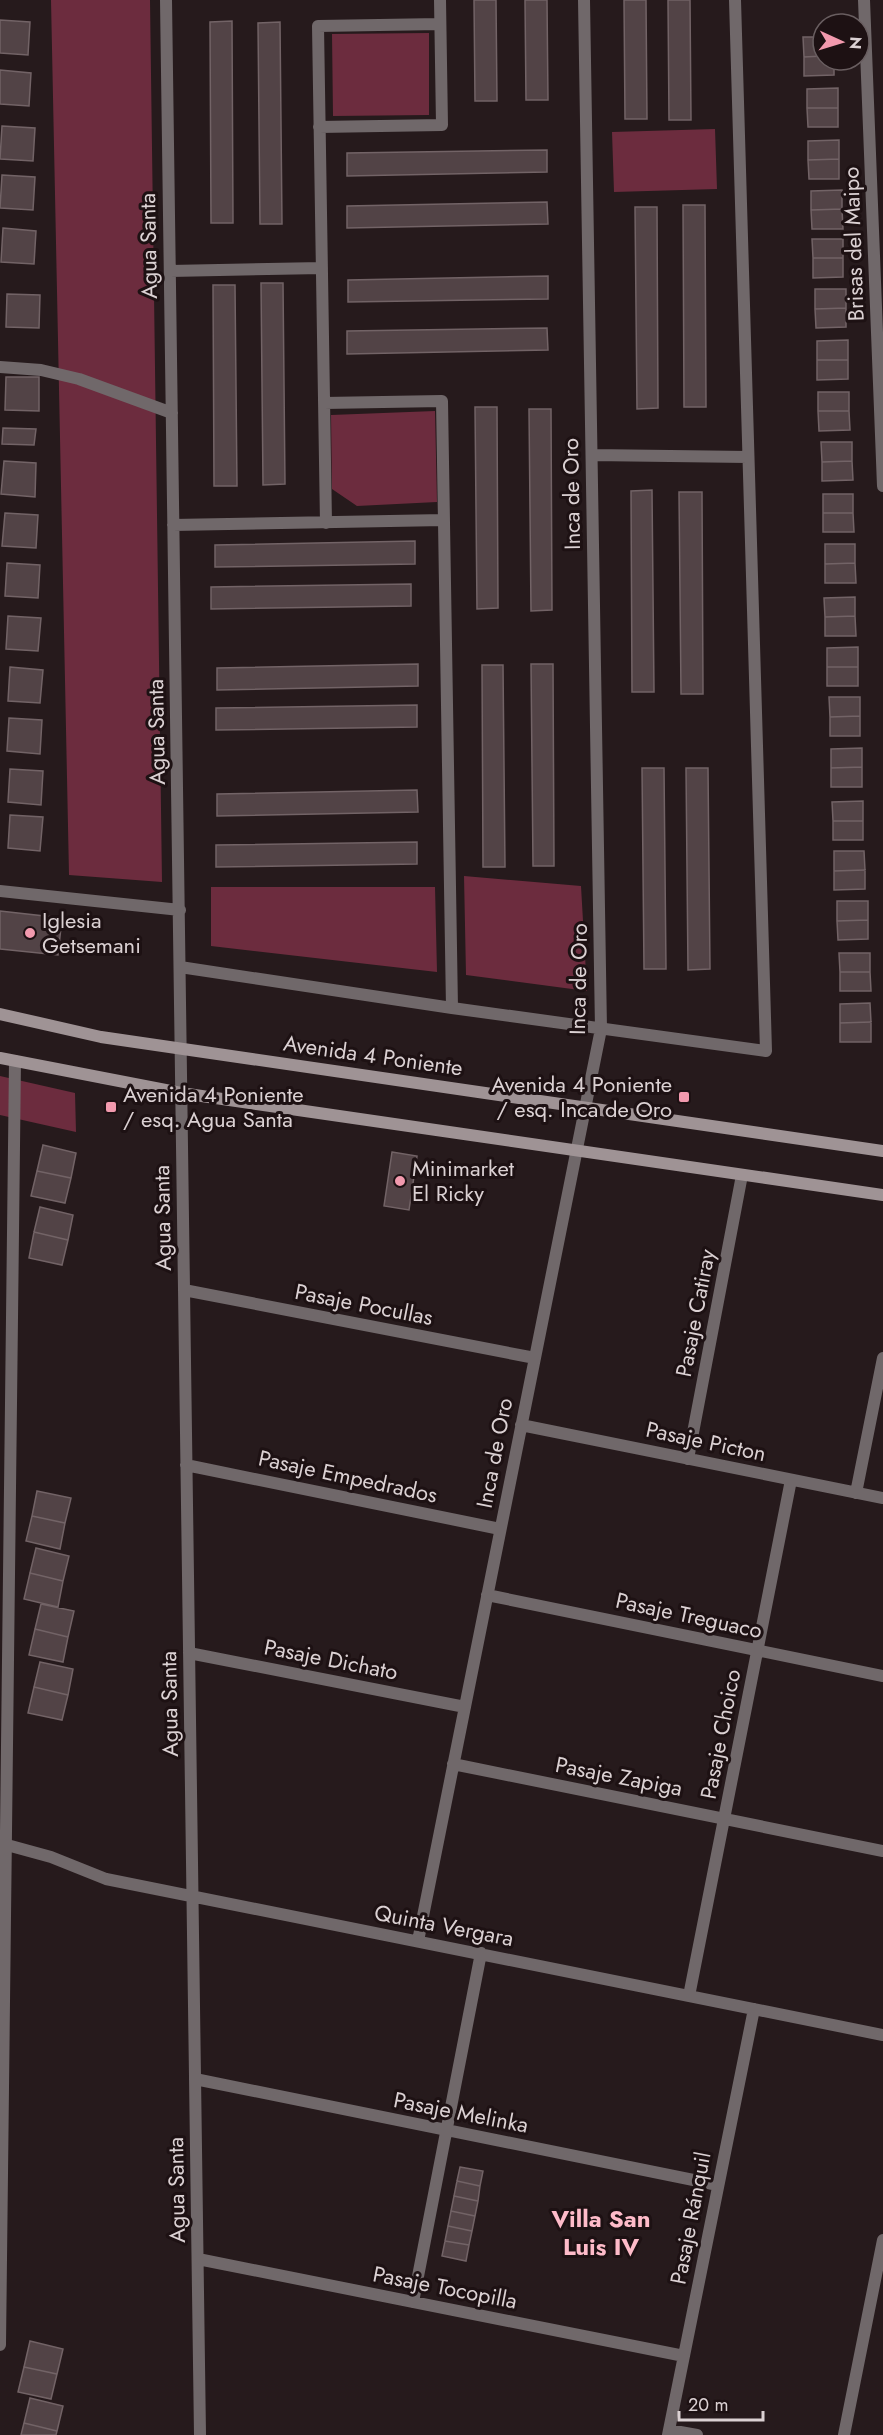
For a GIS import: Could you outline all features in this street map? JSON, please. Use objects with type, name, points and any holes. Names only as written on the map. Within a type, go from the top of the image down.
[{"type":"street","name":"Agua Santa","points":[[166,0],[192,1895],[202,2435]]},
{"type":"street","points":[[319,127],[442,125],[440,0]]},
{"type":"street","name":"Inca de Oro","points":[[418,1941],[601,1029],[584,0]]},
{"type":"street","points":[[180,967],[452,1008],[766,1051],[735,0]]},
{"type":"street","name":"Brisas del Maipo","points":[[864,0],[877,183],[883,486]]},
{"type":"street","points":[[326,523],[318,26],[440,24]]},
{"type":"street","points":[[170,270],[321,268]]},
{"type":"street","points":[[0,367],[41,370],[79,379],[172,413]]},
{"type":"street","points":[[324,403],[442,401],[452,1008]]},
{"type":"street","points":[[592,455],[748,457]]},
{"type":"street","points":[[173,525],[444,520]]},
{"type":"street","points":[[0,891],[180,910]]},
{"type":"street","name":"Avenida 4 Poniente","points":[[0,1014],[101,1037],[883,1152]]},
{"type":"street","points":[[0,1058],[181,1093],[883,1196]]},
{"type":"street","points":[[0,2345],[2,1844],[15,1061]]},
{"type":"street","name":"Pasaje Catiray","points":[[688,1459],[742,1175]]},
{"type":"street","name":"Pasaje Pocullas","points":[[184,1290],[535,1359]]},
{"type":"street","points":[[856,1493],[883,1358]]},
{"type":"street","name":"Pasaje Picton","points":[[521,1425],[883,1498]]},
{"type":"street","name":"Pasaje Empedrados","points":[[186,1465],[500,1529]]},
{"type":"street","name":"Pasaje Choico","points":[[689,1996],[791,1480]]},
{"type":"street","name":"Pasaje Treguaco","points":[[487,1595],[883,1676]]},
{"type":"street","name":"Pasaje Dichato","points":[[189,1653],[465,1707]]},
{"type":"street","name":"Pasaje Zapiga","points":[[453,1764],[883,1851]]},
{"type":"street","name":"Quinta Vergara","points":[[2,1844],[51,1857],[106,1879],[883,2035]]},
{"type":"street","points":[[413,2302],[481,1953]]},
{"type":"street","name":"Pasaje Ránquil","points":[[669,2432],[754,2009]]},
{"type":"street","name":"Pasaje Melinka","points":[[195,2079],[718,2185]]},
{"type":"street","points":[[844,2435],[883,2240]]},
{"type":"street","name":"Pasaje Tocopilla","points":[[198,2259],[684,2356]]},
{"type":"street","points":[[669,2432],[697,2435]]},
{"type":"shaded area","points":[[51,0],[150,0],[162,882],[69,875]]},
{"type":"shaded area","points":[[429,33],[429,115],[333,116],[332,34]]},
{"type":"shaded area","points":[[715,129],[717,189],[614,192],[612,132]]},
{"type":"shaded area","points":[[435,411],[437,502],[357,506],[332,489],[331,415]]},
{"type":"shaded area","points":[[464,876],[581,886],[587,991],[466,975]]},
{"type":"shaded area","points":[[211,887],[435,887],[437,972],[211,946]]},
{"type":"shaded area","points":[[0,1076],[75,1093],[76,1132],[0,1115]]},
{"type":"building","points":[[474,0],[496,0],[497,101],[475,101]]},
{"type":"building","points":[[525,0],[547,0],[548,100],[526,100]]},
{"type":"building","points":[[624,0],[646,0],[647,119],[625,119]]},
{"type":"building","points":[[668,0],[690,0],[691,120],[669,120]]},
{"type":"building","points":[[0,20],[30,22],[28,55],[0,53]]},
{"type":"building","points":[[232,21],[233,223],[211,223],[210,22]]},
{"type":"building","points":[[280,22],[282,224],[260,224],[258,23]]},
{"type":"building","points":[[803,37],[811,37],[811,57],[804,57]]},
{"type":"building","points":[[804,57],[811,57],[811,72],[834,72],[834,75],[804,76]]},
{"type":"building","points":[[0,70],[31,73],[29,106],[0,104]]},
{"type":"building","points":[[838,88],[838,108],[807,108],[807,89]]},
{"type":"building","points":[[807,108],[838,108],[838,127],[808,127]]},
{"type":"building","points":[[2,126],[35,128],[33,161],[0,159]]},
{"type":"building","points":[[839,140],[839,159],[808,160],[808,141]]},
{"type":"building","points":[[547,150],[547,172],[347,176],[347,153]]},
{"type":"building","points":[[839,159],[839,179],[809,179],[808,160]]},
{"type":"building","points":[[2,175],[35,177],[33,210],[0,208]]},
{"type":"building","points":[[842,190],[842,209],[811,210],[811,191]]},
{"type":"building","points":[[547,202],[548,224],[347,228],[347,206]]},
{"type":"building","points":[[683,205],[705,205],[706,407],[684,407]]},
{"type":"building","points":[[635,207],[657,207],[658,408],[637,409]]},
{"type":"building","points":[[842,209],[843,229],[812,229],[811,210]]},
{"type":"building","points":[[3,228],[36,231],[34,264],[1,262]]},
{"type":"building","points":[[812,239],[843,239],[843,258],[813,258]]},
{"type":"building","points":[[813,258],[843,258],[843,277],[813,278]]},
{"type":"building","points":[[548,276],[548,299],[348,302],[348,280]]},
{"type":"building","points":[[261,283],[283,283],[285,484],[263,485]]},
{"type":"building","points":[[213,285],[235,285],[237,486],[214,486]]},
{"type":"building","points":[[815,289],[846,289],[846,308],[815,309]]},
{"type":"building","points":[[7,294],[40,295],[39,328],[6,327]]},
{"type":"building","points":[[846,308],[846,327],[816,328],[815,309]]},
{"type":"building","points":[[547,328],[548,350],[347,354],[347,331]]},
{"type":"building","points":[[848,340],[848,360],[817,360],[817,341]]},
{"type":"building","points":[[817,360],[848,360],[848,379],[817,380]]},
{"type":"building","points":[[6,377],[39,377],[39,411],[5,410]]},
{"type":"building","points":[[818,392],[849,392],[849,411],[818,411]]},
{"type":"building","points":[[475,407],[497,407],[498,608],[477,609]]},
{"type":"building","points":[[529,409],[551,409],[552,610],[531,611]]},
{"type":"building","points":[[818,411],[849,411],[850,430],[819,431]]},
{"type":"building","points":[[3,428],[36,429],[34,445],[2,444]]},
{"type":"building","points":[[821,442],[852,442],[852,461],[822,462]]},
{"type":"building","points":[[4,461],[36,463],[35,497],[1,494]]},
{"type":"building","points":[[852,461],[853,480],[822,481],[822,462]]},
{"type":"building","points":[[652,490],[654,692],[632,692],[631,491]]},
{"type":"building","points":[[679,492],[702,492],[703,694],[681,694]]},
{"type":"building","points":[[823,494],[853,494],[853,513],[823,513]]},
{"type":"building","points":[[5,513],[38,515],[36,548],[2,546]]},
{"type":"building","points":[[823,513],[853,513],[854,532],[823,532]]},
{"type":"building","points":[[415,541],[415,564],[215,567],[215,545]]},
{"type":"building","points":[[825,544],[855,544],[855,563],[825,564]]},
{"type":"building","points":[[7,563],[40,565],[38,598],[5,596]]},
{"type":"building","points":[[855,563],[856,583],[825,583],[825,564]]},
{"type":"building","points":[[411,584],[411,606],[211,609],[211,587]]},
{"type":"building","points":[[855,597],[855,616],[825,617],[824,598]]},
{"type":"building","points":[[8,616],[41,618],[38,651],[6,649]]},
{"type":"building","points":[[855,616],[856,636],[825,636],[825,617]]},
{"type":"building","points":[[858,647],[858,667],[827,667],[827,648]]},
{"type":"building","points":[[418,664],[418,686],[217,690],[217,668]]},
{"type":"building","points":[[531,664],[553,664],[554,866],[533,866]]},
{"type":"building","points":[[482,665],[503,665],[505,867],[483,867]]},
{"type":"building","points":[[10,667],[43,670],[40,703],[8,701]]},
{"type":"building","points":[[827,667],[858,667],[858,686],[827,686]]},
{"type":"building","points":[[829,697],[860,697],[860,716],[830,717]]},
{"type":"building","points":[[417,705],[417,727],[216,730],[216,708]]},
{"type":"building","points":[[860,716],[860,736],[830,736],[830,717]]},
{"type":"building","points":[[9,718],[42,720],[40,754],[7,751]]},
{"type":"building","points":[[862,748],[862,767],[831,768],[831,749]]},
{"type":"building","points":[[862,767],[862,787],[831,787],[831,768]]},
{"type":"building","points":[[642,768],[664,768],[666,969],[644,969]]},
{"type":"building","points":[[686,768],[708,768],[710,969],[688,970]]},
{"type":"building","points":[[10,769],[43,771],[41,805],[8,802]]},
{"type":"building","points":[[417,790],[418,812],[217,816],[217,794]]},
{"type":"building","points":[[863,801],[863,821],[833,821],[832,802]]},
{"type":"building","points":[[10,815],[43,817],[40,851],[8,848]]},
{"type":"building","points":[[833,821],[863,821],[863,840],[833,840]]},
{"type":"building","points":[[417,842],[417,864],[216,867],[216,845]]},
{"type":"building","points":[[834,851],[864,851],[865,870],[834,871]]},
{"type":"building","points":[[865,870],[865,889],[834,890],[834,871]]},
{"type":"building","points":[[837,901],[868,901],[868,920],[837,921]]},
{"type":"building","name":"Iglesia Getsemani","points":[[0,911],[62,918],[58,955],[0,949]]},
{"type":"building","points":[[868,920],[868,939],[838,940],[837,921]]},
{"type":"building","points":[[839,953],[870,953],[870,972],[840,972]]},
{"type":"building","points":[[840,972],[870,972],[871,991],[840,991]]},
{"type":"building","points":[[870,1003],[871,1022],[840,1023],[840,1004]]},
{"type":"building","points":[[871,1022],[871,1042],[840,1042],[840,1023]]},
{"type":"building","points":[[43,1145],[76,1153],[71,1178],[37,1171]]},
{"type":"building","name":"Minimarket El Ricky","points":[[392,1152],[417,1156],[409,1210],[384,1206]]},
{"type":"building","points":[[37,1171],[71,1178],[65,1203],[31,1196]]},
{"type":"building","points":[[40,1207],[73,1215],[68,1240],[34,1232]]},
{"type":"building","points":[[34,1232],[68,1240],[62,1265],[29,1258]]},
{"type":"building","points":[[37,1491],[71,1498],[65,1523],[32,1516]]},
{"type":"building","points":[[32,1516],[65,1523],[60,1549],[26,1541]]},
{"type":"building","points":[[36,1548],[69,1556],[63,1581],[30,1573]]},
{"type":"building","points":[[30,1573],[63,1581],[58,1607],[24,1599]]},
{"type":"building","points":[[41,1604],[74,1611],[68,1637],[35,1629]]},
{"type":"building","points":[[35,1629],[68,1637],[63,1662],[29,1655]]},
{"type":"building","points":[[40,1662],[73,1669],[68,1695],[34,1687]]},
{"type":"building","points":[[34,1687],[68,1695],[62,1720],[28,1713]]},
{"type":"building","points":[[460,2167],[483,2171],[480,2186],[457,2181]]},
{"type":"building","points":[[457,2181],[480,2186],[478,2201],[454,2196]]},
{"type":"building","points":[[454,2196],[478,2201],[475,2216],[451,2211]]},
{"type":"building","points":[[451,2211],[475,2216],[472,2231],[448,2226]]},
{"type":"building","points":[[448,2226],[472,2231],[469,2245],[445,2241]]},
{"type":"building","points":[[445,2241],[469,2245],[466,2261],[442,2256]]},
{"type":"building","points":[[30,2341],[63,2349],[57,2374],[24,2367]]},
{"type":"building","points":[[24,2367],[57,2374],[51,2399],[18,2392]]},
{"type":"building","points":[[30,2398],[63,2406],[57,2431],[24,2423]]},
{"type":"building","points":[[24,2423],[57,2431],[56,2435],[21,2435]]},
{"type":"place","name":"Iglesia Getsemani","points":[[30,933]]},
{"type":"place","name":"Avenida 4 Poniente / esq. Inca de Oro","points":[[684,1097]]},
{"type":"place","name":"Avenida 4 Poniente / esq. Agua Santa","points":[[111,1107]]},
{"type":"place","name":"Minimarket El Ricky","points":[[400,1181]]},
{"type":"district","name":"Villa San Luis IV","points":[[601,2233]]}]
